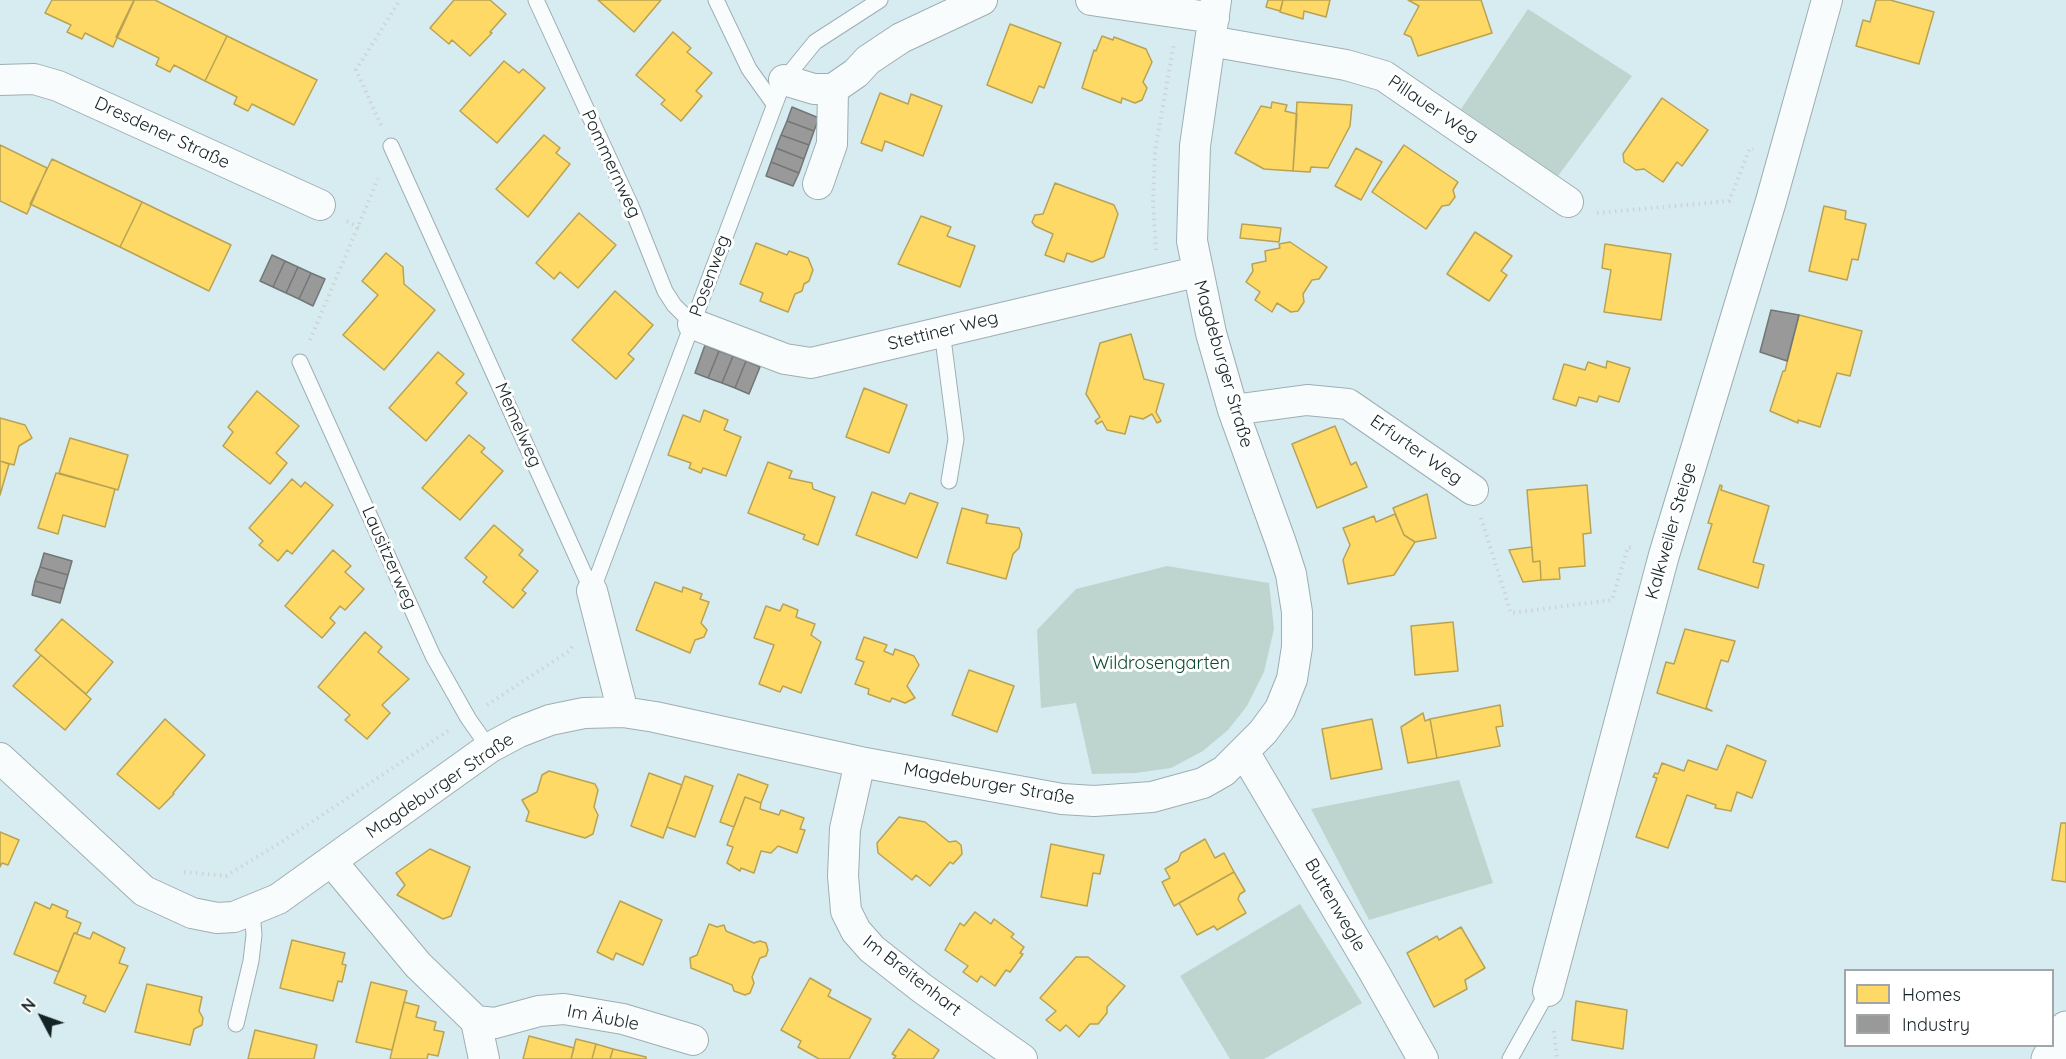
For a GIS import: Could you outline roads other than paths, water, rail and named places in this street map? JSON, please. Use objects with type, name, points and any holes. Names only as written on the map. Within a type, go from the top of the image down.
[{"type":"street","points":[[779,92],[833,89],[856,73],[868,60],[900,38],[982,0]]},
{"type":"street","name":"Pillauer Weg","points":[[1092,0],[1214,20],[1384,76],[1568,202]]},
{"type":"street","name":"Kalkweiler Steige","points":[[1548,992],[1664,555],[1768,211],[1827,0]]},
{"type":"street","name":"Magdeburger Straße","points":[[0,759],[144,891],[165,903],[208,916],[234,917],[278,899],[489,748],[519,732],[550,720],[584,713],[623,712],[860,762],[1062,800],[1094,801],[1176,793],[1203,783],[1224,771],[1263,732],[1280,709],[1297,647],[1297,612],[1291,574],[1233,410],[1196,272],[1192,241],[1192,178],[1214,20]]},
{"type":"street","name":"Dresdener Straße","points":[[0,80],[34,79],[58,86],[320,205]]},
{"type":"street","points":[[818,184],[832,144],[833,89]]},
{"type":"street","name":"Stettiner Weg","points":[[693,324],[785,359],[811,363],[1196,272]]},
{"type":"street","name":"Erfurter Weg","points":[[1233,410],[1307,400],[1348,404],[1473,490]]},
{"type":"street","name":"Memelweg","points":[[592,591],[623,712]]},
{"type":"street","name":"Buttenwegle","points":[[1244,752],[1359,945],[1423,1059]]},
{"type":"street","name":"Im Breitenhart","points":[[860,762],[845,829],[843,876],[846,911],[856,931],[872,949],[923,989],[1022,1059]]},
{"type":"street","points":[[332,862],[418,965],[476,1021],[484,1059]]},
{"type":"street","name":"Im Äuble","points":[[476,1021],[495,1023],[539,1011],[564,1009],[623,1019],[693,1040]]},
{"type":"street","points":[[2048,1059],[2066,1028]]},
{"type":"lane","name":"Pommernweg","points":[[536,0],[631,206],[665,291],[674,305],[693,324]]},
{"type":"lane","points":[[716,0],[749,69],[779,92]]},
{"type":"lane","name":"Posenweg","points":[[592,591],[779,92],[815,42],[880,0]]},
{"type":"lane","name":"Memelweg","points":[[391,146],[592,591]]},
{"type":"lane","points":[[942,331],[956,439],[949,481]]},
{"type":"lane","name":"Lausitzerweg","points":[[300,362],[400,585],[447,683],[489,748]]},
{"type":"lane","points":[[236,1024],[251,961],[252,911]]},
{"type":"lane","name":"Kalkweiler Steige","points":[[1510,1059],[1548,992]]},
{"type":"park label","name":"Wildrosengarten","points":[[1161,664]]}]
